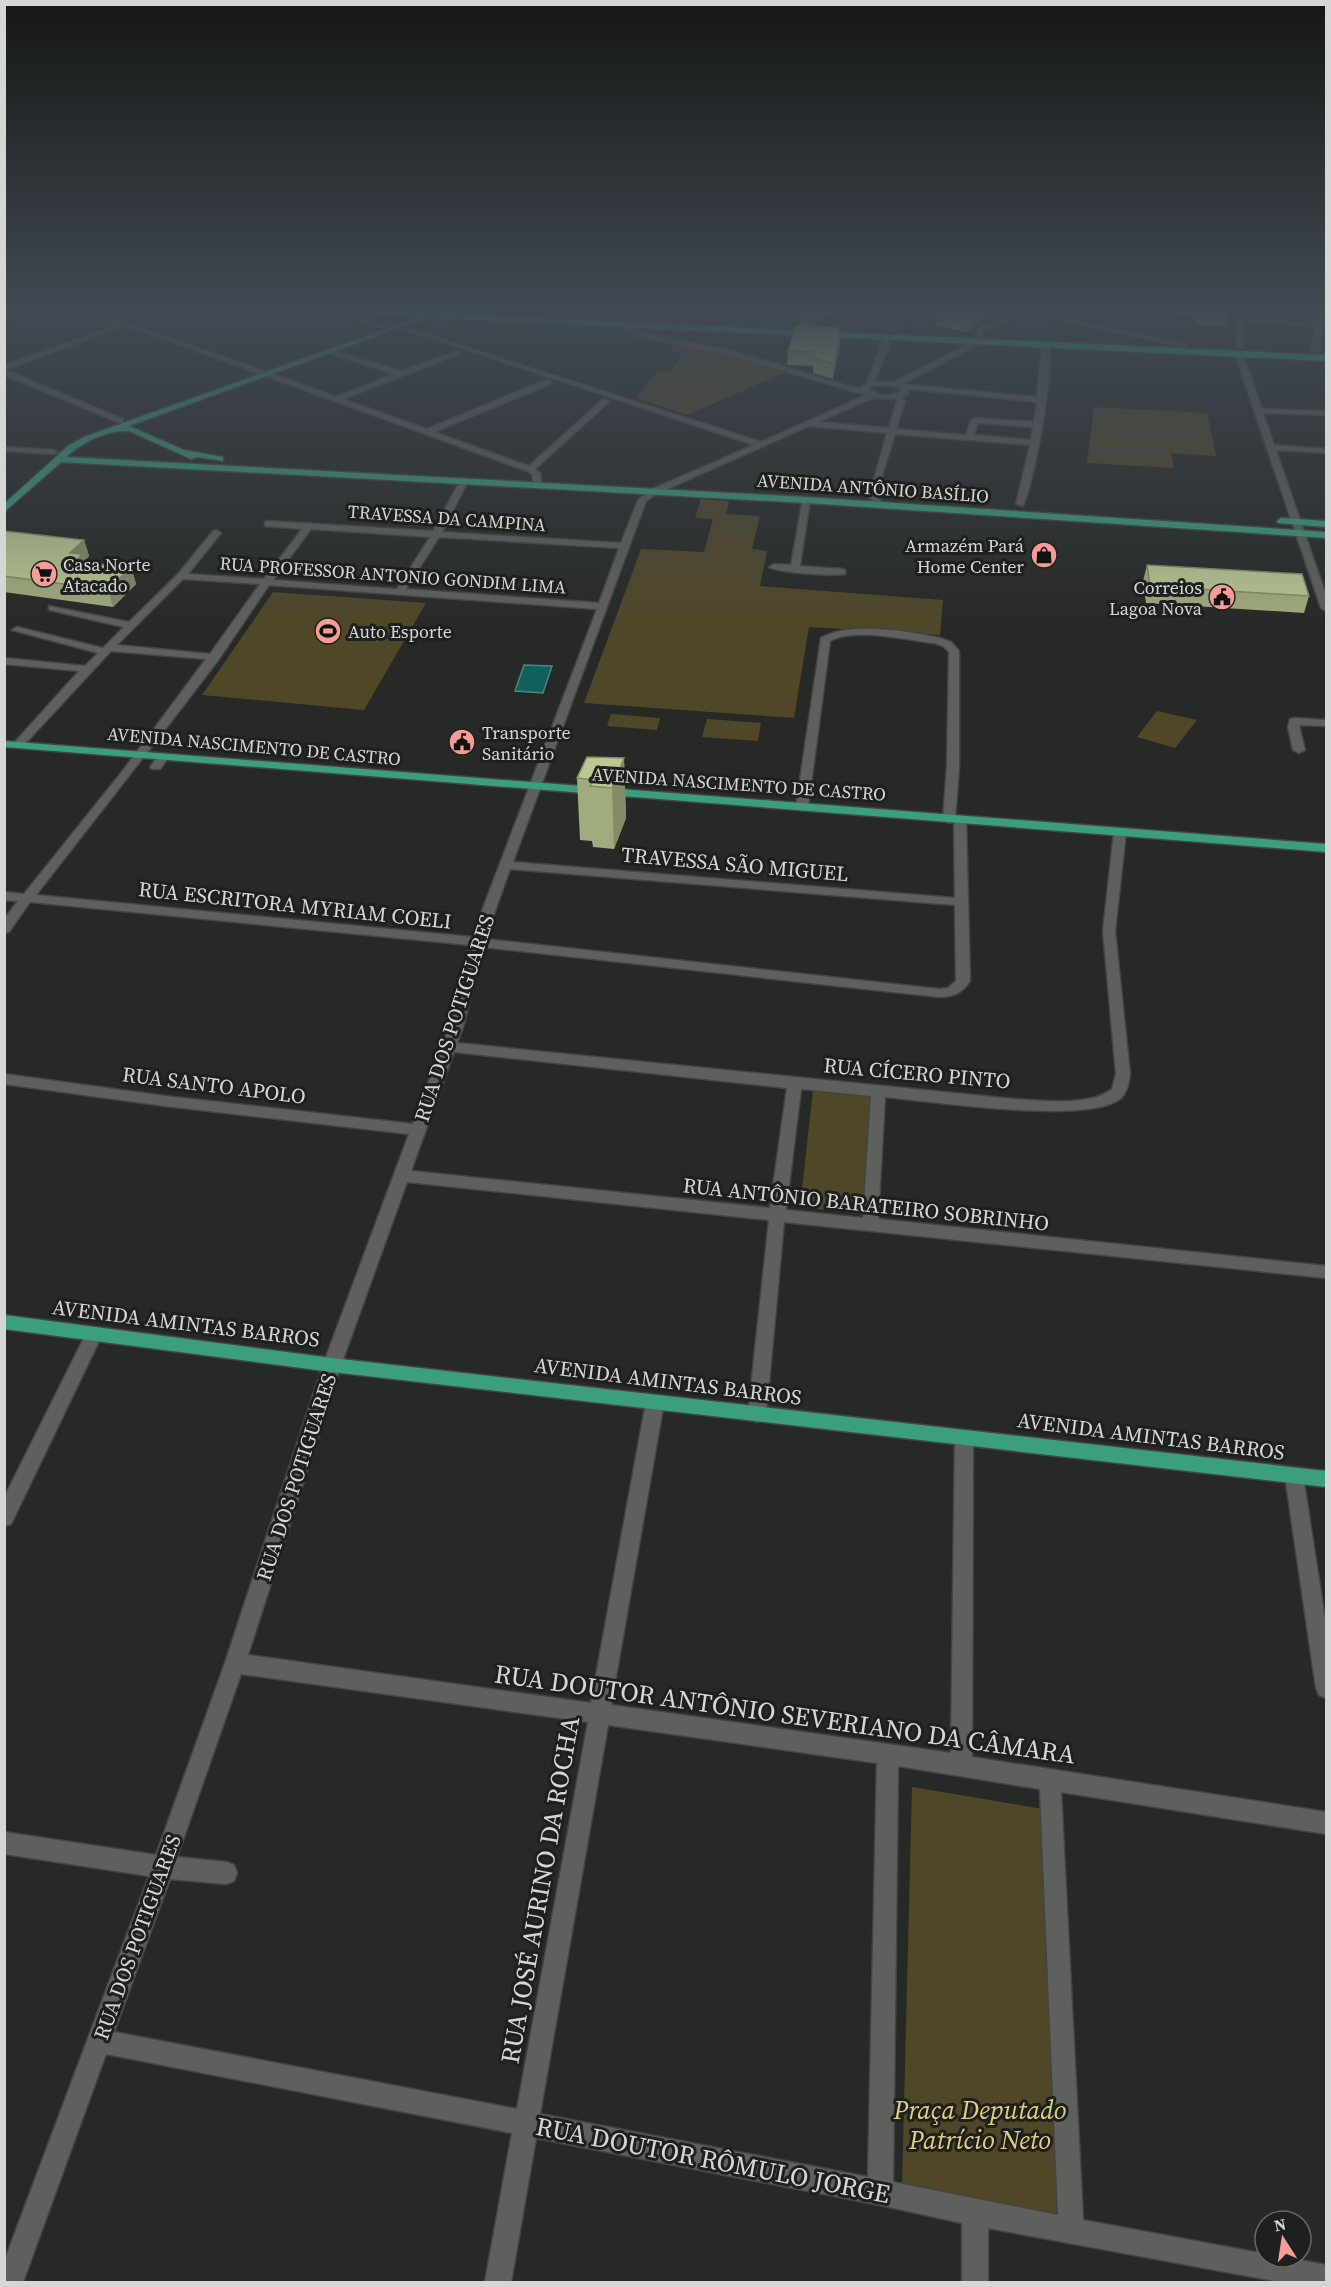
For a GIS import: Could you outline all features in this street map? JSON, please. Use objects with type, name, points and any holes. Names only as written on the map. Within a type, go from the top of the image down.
[{"type":"main road","points":[[4,498],[53,456],[76,444],[146,416]]},
{"type":"main road","points":[[120,425],[185,452],[213,468]]},
{"type":"main road","name":"AVENIDA ANTÔNIO BASÍLIO","points":[[185,452],[218,459],[538,481],[653,492],[1326,535]]},
{"type":"main road","points":[[4,509],[53,456]]},
{"type":"main road","name":"AVENIDA ANTÔNIO BASÍLIO","points":[[53,456],[213,468],[464,481],[670,485],[1067,507]]},
{"type":"main road","points":[[1275,521],[1326,524]]},
{"type":"main road","name":"AVENIDA NASCIMENTO DE CASTRO","points":[[4,744],[141,755],[160,762],[534,787],[1326,848]]},
{"type":"main road","name":"AVENIDA AMINTAS BARROS","points":[[4,1322],[332,1365],[1326,1479]]},
{"type":"street","points":[[96,416],[120,425]]},
{"type":"street","points":[[100,416],[120,425]]},
{"type":"street","points":[[383,416],[530,469],[536,473],[538,481]]},
{"type":"street","points":[[427,432],[466,416]]},
{"type":"street","points":[[530,469],[590,416]]},
{"type":"street","points":[[650,416],[748,449]]},
{"type":"street","points":[[674,416],[760,444]]},
{"type":"street","points":[[653,492],[824,416]]},
{"type":"street","points":[[880,505],[873,497],[897,416]]},
{"type":"street","points":[[1020,504],[1035,443],[1039,416]]},
{"type":"street","points":[[1261,416],[1324,596],[1326,609]]},
{"type":"street","points":[[969,438],[973,421],[1037,425]]},
{"type":"street","points":[[807,424],[1035,443]]},
{"type":"street","points":[[1272,447],[1326,451]]},
{"type":"street","name":"AVENIDA ANTÔNIO BASÍLIO","points":[[4,449],[53,456]]},
{"type":"street","name":"AVENIDA ANTÔNIO BASÍLIO","points":[[4,455],[53,456]]},
{"type":"street","points":[[399,593],[436,534],[464,481]]},
{"type":"street","name":"RUA DOS POTIGUARES","points":[[10,2283],[163,1867],[235,1663],[332,1365],[457,1024],[477,942],[642,500],[653,492]]},
{"type":"street","points":[[795,569],[806,500]]},
{"type":"street","name":"TRAVESSA DA CAMPINA","points":[[268,524],[625,546]]},
{"type":"street","points":[[4,929],[26,898],[141,755],[215,657],[264,583],[309,526]]},
{"type":"street","points":[[18,745],[106,649],[182,576],[216,533]]},
{"type":"street","points":[[774,567],[842,572]]},
{"type":"street","name":"RUA PROFESSOR ANTONIO GONDIM LIMA","points":[[182,576],[602,606]]},
{"type":"street","points":[[52,608],[131,625]]},
{"type":"street","points":[[17,630],[106,649],[215,657]]},
{"type":"street","points":[[802,807],[827,637],[840,632],[850,632],[936,640],[947,644],[954,651],[954,819],[960,903]]},
{"type":"street","points":[[4,661],[87,669]]},
{"type":"street","points":[[1299,750],[1293,727],[1294,722],[1326,723]]},
{"type":"street","name":"RUA CÍCERO PINTO","points":[[449,1047],[878,1092],[1057,1105],[1099,1101],[1113,1096],[1118,1091],[1123,1070],[1109,931],[1120,832]]},
{"type":"street","name":"TRAVESSA SÃO MIGUEL","points":[[507,865],[960,903]]},
{"type":"street","name":"RUA ESCRITORA MYRIAM COELI","points":[[4,896],[477,942],[939,993],[956,990],[963,981],[960,903]]},
{"type":"street","name":"RUA SANTO APOLO","points":[[4,1079],[165,1101],[419,1130]]},
{"type":"street","points":[[757,1415],[777,1216],[795,1083]]},
{"type":"street","points":[[870,1226],[878,1092]]},
{"type":"street","name":"RUA ANTÔNIO BARATEIRO SOBRINHO","points":[[402,1176],[1326,1272]]},
{"type":"street","points":[[4,1518],[94,1335]]},
{"type":"street","name":"RUA JOSÉ AURINO DA ROCHA","points":[[498,2283],[655,1402]]},
{"type":"street","points":[[961,1766],[964,1438]]},
{"type":"street","points":[[1294,1476],[1326,1688]]},
{"type":"street","name":"RUA DOUTOR ANTÔNIO SEVERIANO DA CÂMARA","points":[[235,1663],[888,1754],[1326,1823]]},
{"type":"street","points":[[880,2192],[888,1754]]},
{"type":"street","points":[[1050,1778],[1071,2230]]},
{"type":"street","points":[[4,1843],[163,1867],[226,1873]]},
{"type":"street","name":"RUA DOUTOR RÔMULO JORGE","points":[[99,2041],[880,2192],[975,2213],[1326,2278]]},
{"type":"street","points":[[975,2213],[975,2283]]},
{"type":"green space","points":[[1093,416],[1208,416],[1216,456],[1171,453],[1174,468],[1087,463]]},
{"type":"green space","points":[[701,499],[729,501],[726,514],[760,516],[752,549],[767,551],[760,586],[943,600],[940,635],[809,627],[794,718],[584,703],[641,549],[704,552],[713,519],[695,518]]},
{"type":"green space","name":"Auto Esporte","points":[[273,592],[426,603],[364,710],[202,695]]},
{"type":"green space","points":[[1157,711],[1197,720],[1175,748],[1137,737]]},
{"type":"green space","points":[[611,714],[660,718],[657,730],[607,726]]},
{"type":"green space","points":[[707,719],[761,723],[758,741],[702,737]]},
{"type":"green space","points":[[813,1090],[876,1096],[865,1215],[800,1207]]},
{"type":"green space","name":"Praça Deputado Patrício Neto","points":[[912,1787],[1043,1809],[1060,2220],[902,2187]]},
{"type":"water","points":[[524,665],[552,666],[543,693],[515,691]]},
{"type":"building","points":[[4,531],[84,540],[70,553],[82,554],[75,562],[131,567],[108,590],[4,576]]},
{"type":"building","points":[[1147,565],[1302,574],[1309,596],[1150,586]]},
{"type":"building","points":[[587,757],[624,758],[612,788],[590,786],[593,780],[577,778]]},
{"type":"place","name":"Armazém Pará Home Center","points":[[1044,555]]},
{"type":"place","name":"Casa Norte Atacado","points":[[44,574]]},
{"type":"place","name":"Correios Lagoa Nova","points":[[1222,597]]},
{"type":"place","name":"Auto Esporte","points":[[328,631]]},
{"type":"place","name":"Transporte Sanitário","points":[[462,742]]}]
